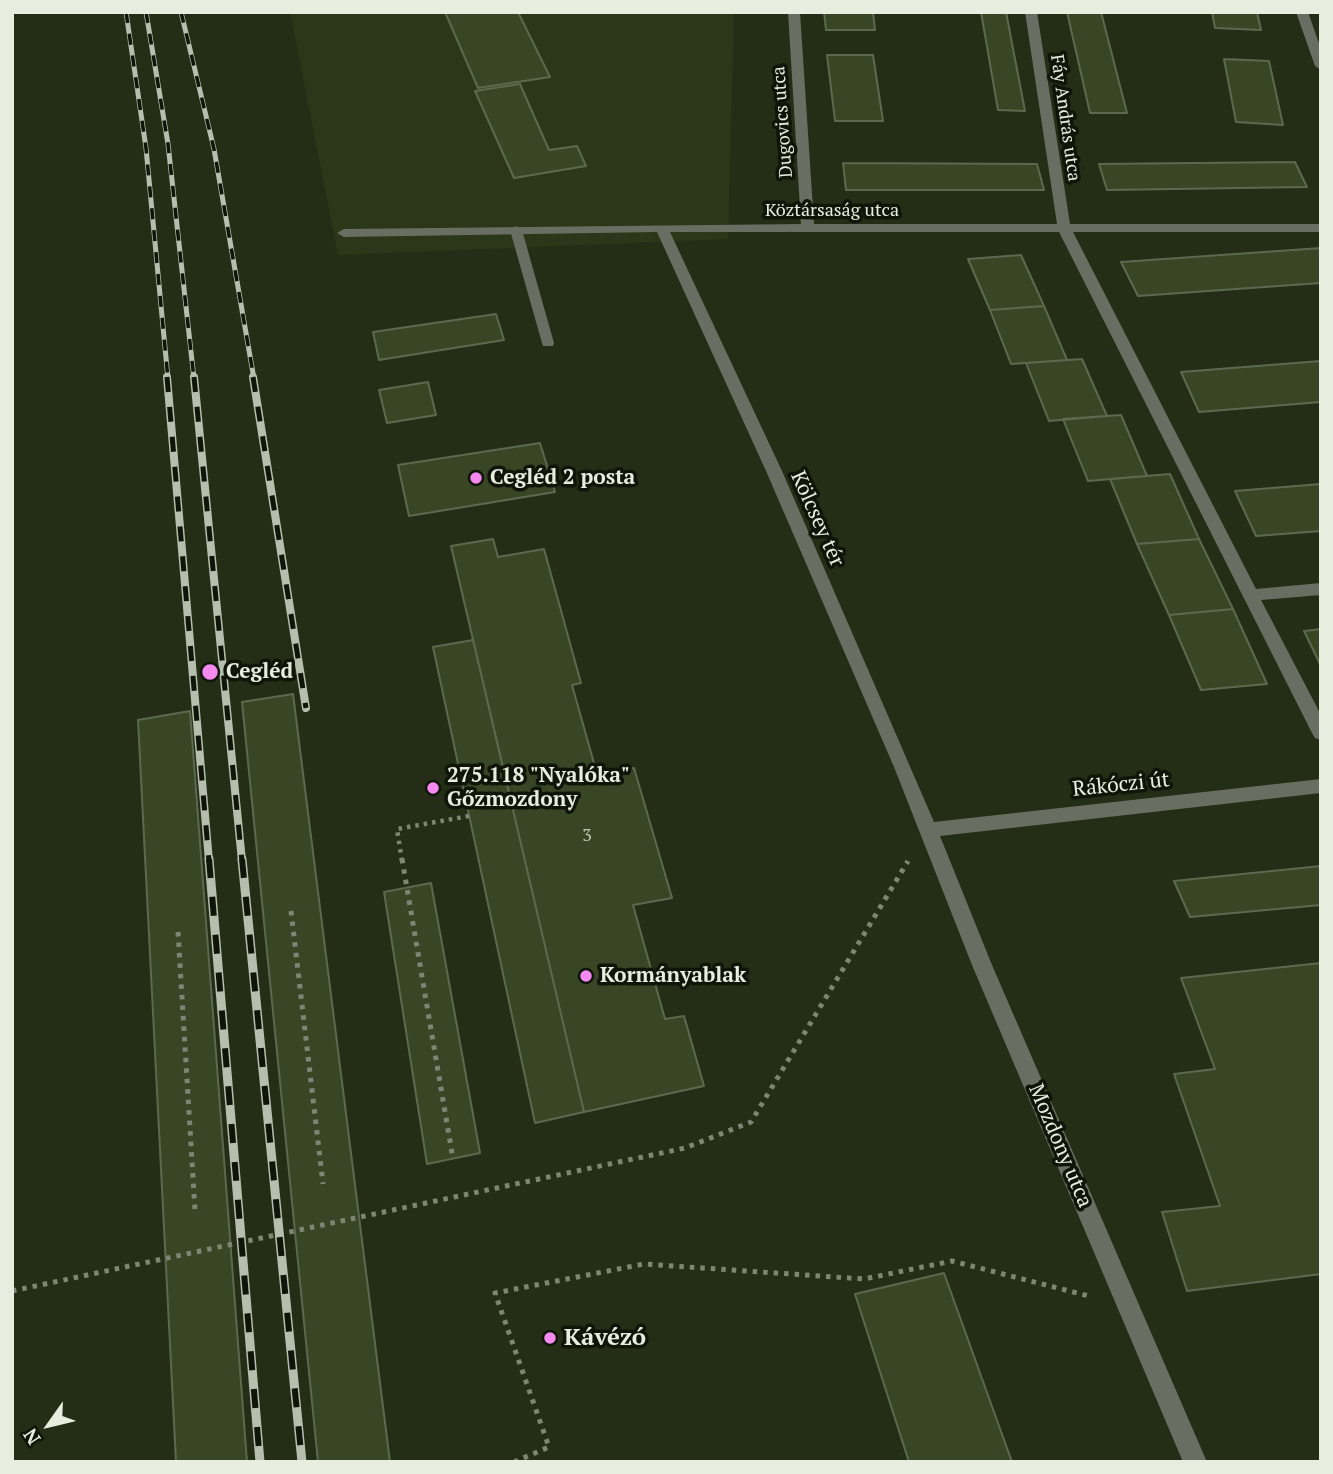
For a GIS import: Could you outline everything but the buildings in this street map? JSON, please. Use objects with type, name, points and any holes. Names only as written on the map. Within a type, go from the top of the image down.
[{"type":"street","name":"Dugovics utca","points":[[794,12],[808,229]]},
{"type":"street","name":"Fáy András utca","points":[[1031,12],[1063,228]]},
{"type":"street","points":[[1302,12],[1321,66]]},
{"type":"street","name":"Köztársaság utca","points":[[344,233],[662,228],[1321,228]]},
{"type":"street","name":"Kölcsey tér","points":[[662,228],[774,471],[897,755],[926,830]]},
{"type":"street","points":[[1063,228],[1321,733]]},
{"type":"street","points":[[1251,595],[1321,589]]},
{"type":"street","name":"Rákóczi út","points":[[926,830],[1321,786]]},
{"type":"street","name":"Mozdony utca","points":[[926,830],[1195,1462]]},
{"type":"lane","points":[[516,230],[548,343]]},
{"type":"path","points":[[453,1159],[397,829],[469,816]]},
{"type":"path","points":[[12,1291],[685,1148],[751,1122],[926,830]]},
{"type":"path","points":[[291,911],[323,1184]]},
{"type":"path","points":[[178,932],[195,1210]]},
{"type":"path","points":[[514,1462],[549,1447],[495,1293],[644,1264],[864,1279],[952,1261],[1129,1305]]},
{"type":"shaded area","points":[[290,12],[734,12],[728,239],[338,255]]},
{"type":"railway","points":[[126,12],[146,148],[168,379]]},
{"type":"railway","points":[[146,12],[168,144],[194,379]]},
{"type":"railway","points":[[181,12],[214,149],[254,379]]},
{"type":"railway","points":[[167,377],[209,861]]},
{"type":"railway","points":[[194,377],[242,861]]},
{"type":"railway","points":[[253,377],[306,708]]},
{"type":"railway","points":[[209,859],[260,1462]]},
{"type":"railway","points":[[242,859],[302,1462]]},
{"type":"place","name":"Cegléd 2 posta","points":[[476,478]]},
{"type":"place","name":"Cegléd","points":[[210,672]]},
{"type":"place","name":"275.118 \"Nyalóka\" Gőzmozdony","points":[[433,788]]},
{"type":"place","name":"Kormányablak","points":[[586,976]]},
{"type":"place","name":"Kávézó","points":[[550,1338]]}]
